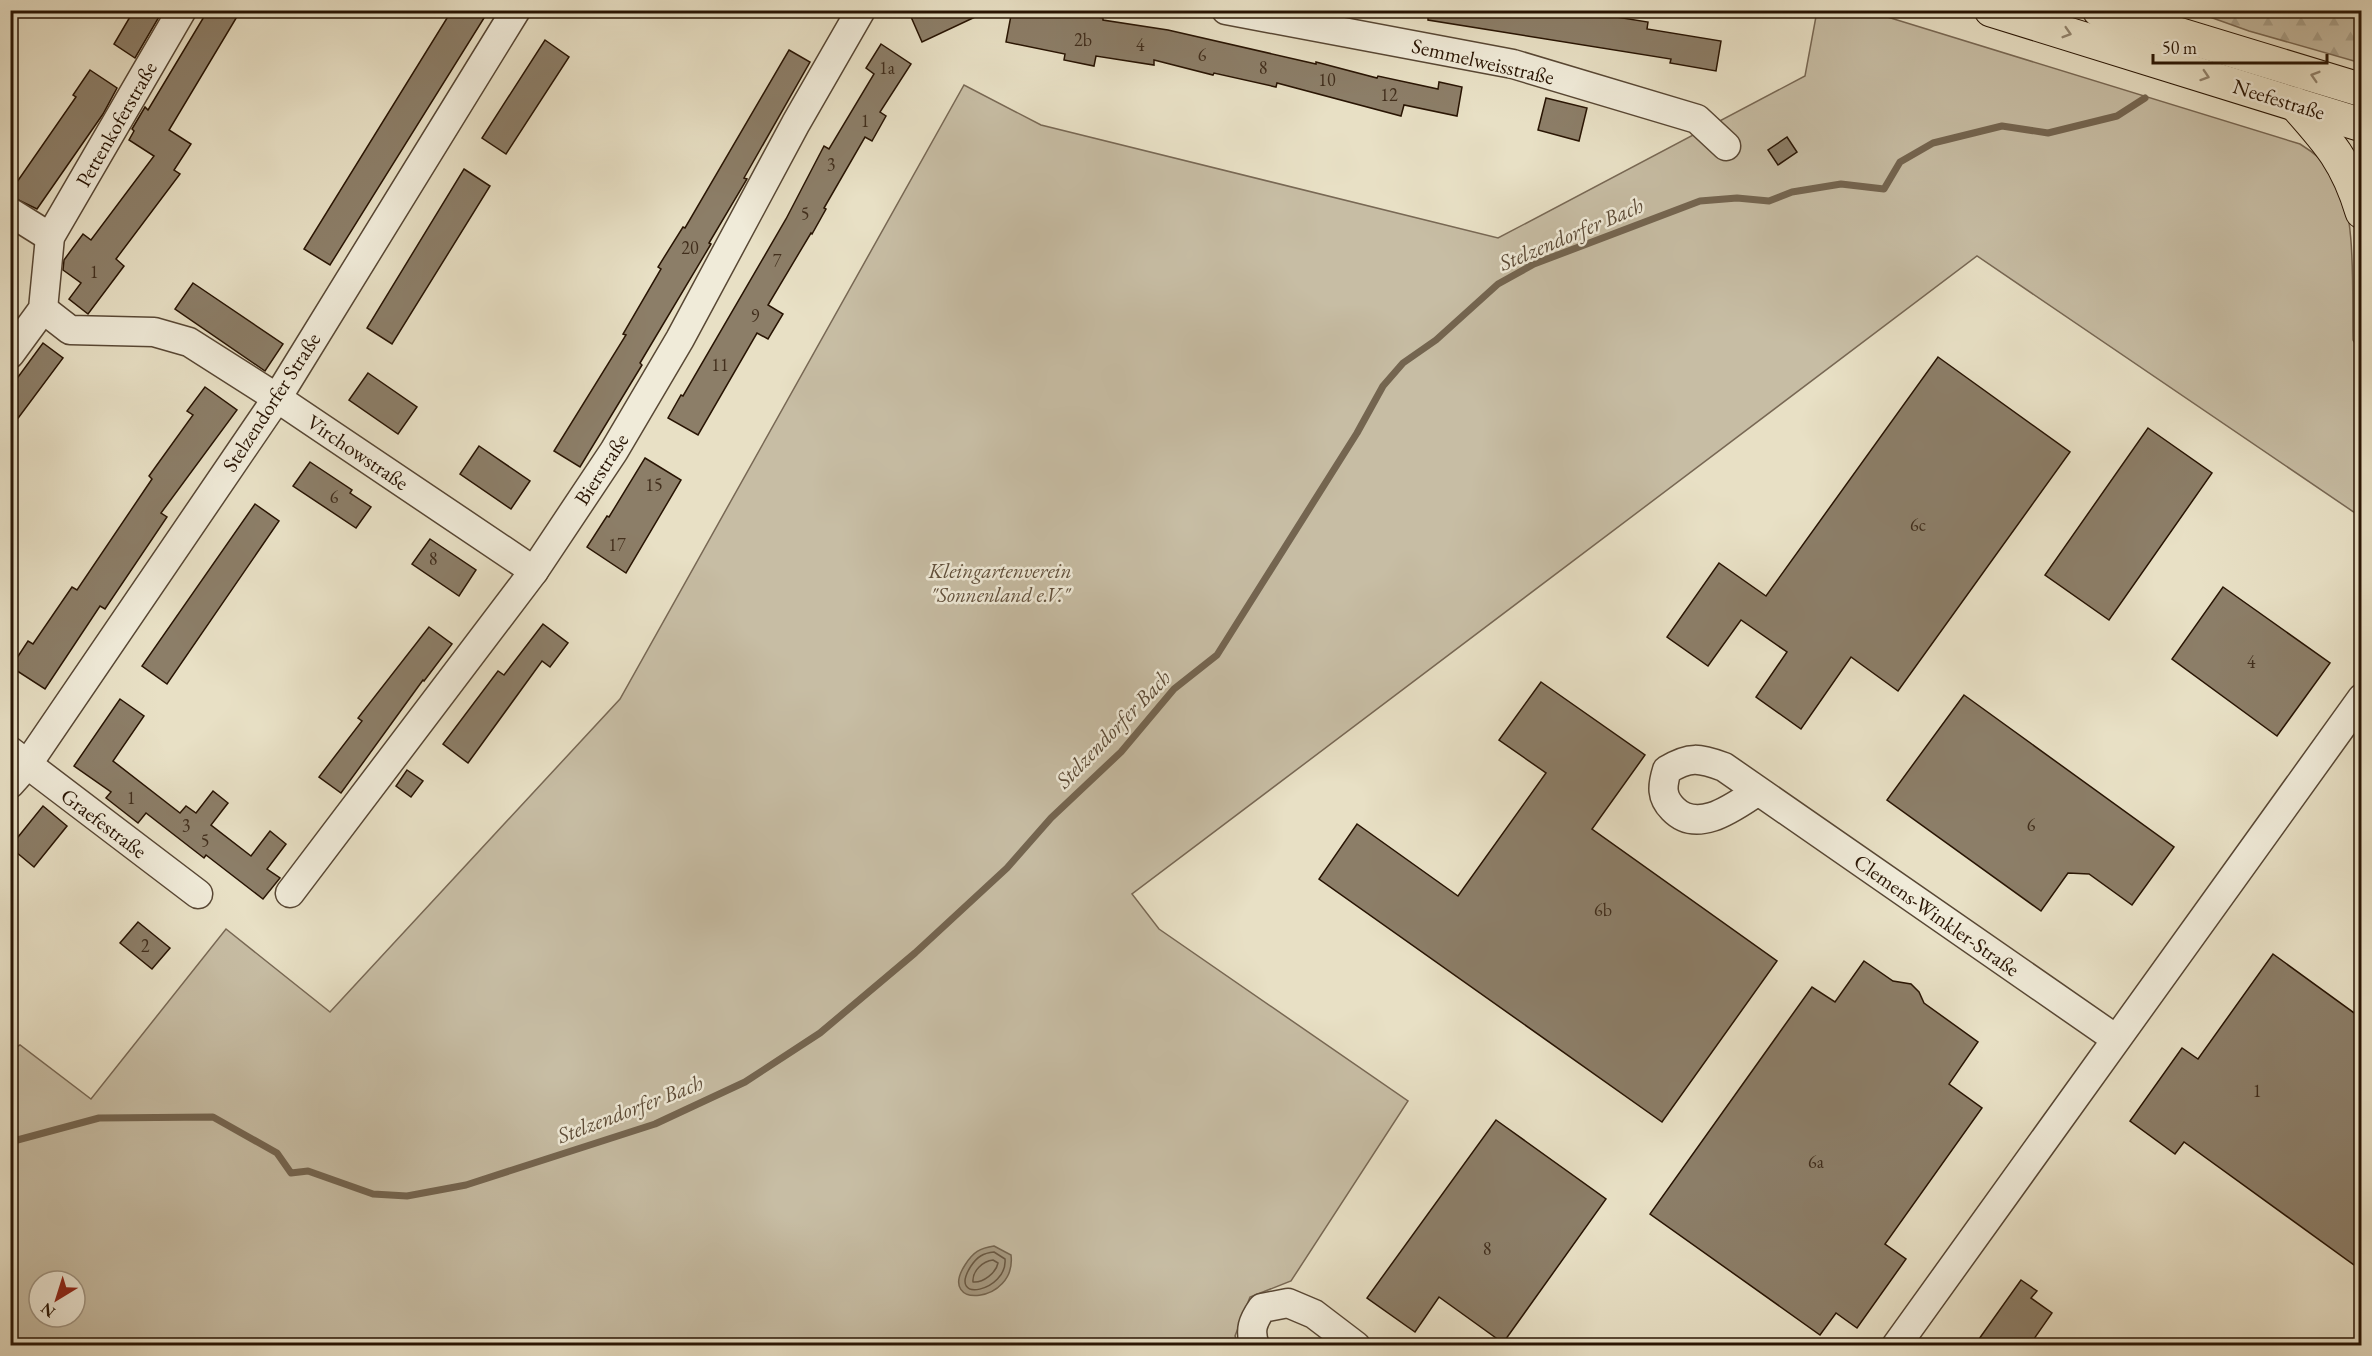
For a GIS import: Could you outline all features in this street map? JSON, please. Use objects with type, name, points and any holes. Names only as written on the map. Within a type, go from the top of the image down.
[{"type":"highway","name":"Neefestraße","points":[[1991,10],[2361,125]]},
{"type":"highway","name":"Neefestraße","points":[[2100,10],[2361,90]]},
{"type":"highway","points":[[2295,104],[2345,165],[2361,212]]},
{"type":"street","name":"Pettenkoferstraße","points":[[50,237],[182,10]]},
{"type":"street","name":"Stelzendorfer Straße","points":[[16,767],[277,398],[516,10]]},
{"type":"street","name":"Bierstraße","points":[[290,893],[534,571],[614,451],[680,339],[795,123],[861,10]]},
{"type":"street","name":"Semmelweisstraße","points":[[1226,10],[1513,64],[1697,119],[1726,146]]},
{"type":"street","points":[[10,212],[50,237],[43,309],[10,354]]},
{"type":"street","name":"Virchowstraße","points":[[43,309],[70,330],[154,332],[189,342],[277,398],[534,571]]},
{"type":"street","points":[[1896,1346],[2361,698]]},
{"type":"street","name":"Graefestraße","points":[[16,767],[198,894]]},
{"type":"street","name":"Clemens-Winkler-Straße","points":[[1758,791],[2116,1039]]},
{"type":"street","points":[[1254,1346],[1251,1334],[1254,1319],[1262,1308],[1288,1303],[1314,1314],[1356,1346]]},
{"type":"green space","name":"Kleingartenverein \"Sonnenland e.V.\"","points":[[1817,11],[1868,11],[2300,144],[2335,175],[2347,209],[2352,255],[2353,340],[2361,353],[2361,517],[1977,256],[1132,894],[1159,929],[1408,1101],[1291,1281],[1250,1297],[1235,1336],[1239,1345],[11,1346],[11,1050],[20,1045],[91,1099],[226,929],[330,1012],[620,699],[964,85],[1041,125],[1498,238],[1805,76]]},
{"type":"green space","points":[[2193,11],[2361,11],[2361,63],[2249,31]]},
{"type":"water","points":[[994,1246],[1011,1255],[1010,1271],[1002,1284],[991,1292],[968,1295],[961,1289],[959,1280],[965,1265],[977,1251]]},
{"type":"building","points":[[134,10],[163,10],[135,58],[114,44]]},
{"type":"building","points":[[208,10],[241,10],[169,130],[191,144],[174,170],[180,174],[116,259],[124,266],[88,314],[69,299],[81,283],[63,270],[64,260],[83,234],[91,240],[154,156],[129,140],[134,131],[132,129],[145,107],[148,110]]},
{"type":"building","points":[[452,10],[489,10],[330,265],[304,249]]},
{"type":"building","points":[[908,10],[990,10],[922,42]]},
{"type":"building","points":[[1012,10],[1057,10],[1168,30],[1316,64],[1316,62],[1377,78],[1378,76],[1438,89],[1439,82],[1462,87],[1457,116],[1404,105],[1401,116],[1277,83],[1276,87],[1214,73],[1213,75],[1154,60],[1154,65],[1096,56],[1094,66],[1064,60],[1065,54],[1006,42]]},
{"type":"building","points":[[1428,10],[1561,10],[1648,22],[1647,29],[1721,41],[1716,71],[1670,63],[1671,59],[1428,20]]},
{"type":"building","points":[[545,40],[569,57],[506,154],[482,138]]},
{"type":"building","points":[[881,44],[911,64],[880,112],[886,116],[872,141],[865,137],[824,208],[826,209],[812,234],[768,305],[783,314],[768,339],[757,333],[698,435],[668,418],[786,219],[824,146],[829,149],[874,74],[866,68]]},
{"type":"building","points":[[789,50],[810,62],[744,178],[747,179],[709,243],[711,244],[580,467],[554,451],[626,335],[623,334],[661,269],[658,267],[683,227],[685,228]]},
{"type":"building","points":[[90,70],[117,88],[103,114],[37,209],[10,196],[10,192],[76,97],[73,95]]},
{"type":"building","points":[[1546,98],[1587,108],[1579,141],[1538,130]]},
{"type":"building","points":[[1787,137],[1797,152],[1778,165],[1768,150]]},
{"type":"building","points":[[464,169],[490,186],[392,344],[367,328]]},
{"type":"building","points":[[193,283],[283,344],[265,371],[175,309]]},
{"type":"building","points":[[43,343],[63,358],[10,429],[10,388]]},
{"type":"building","points":[[1938,357],[2070,452],[1898,691],[1851,657],[1801,729],[1756,697],[1787,652],[1741,620],[1708,666],[1667,637],[1719,563],[1766,596]]},
{"type":"building","points":[[368,373],[417,407],[398,434],[349,400]]},
{"type":"building","points":[[205,387],[237,410],[161,513],[167,517],[105,609],[100,606],[45,689],[11,667],[28,641],[33,644],[72,587],[77,590],[152,479],[149,476],[193,415],[187,411]]},
{"type":"building","points":[[2148,428],[2212,473],[2109,620],[2045,575]]},
{"type":"building","points":[[479,446],[530,481],[511,509],[460,474]]},
{"type":"building","points":[[645,458],[681,480],[626,573],[587,547],[607,516],[609,517]]},
{"type":"building","points":[[310,462],[352,490],[350,493],[371,507],[356,528],[293,486]]},
{"type":"building","points":[[255,504],[279,521],[167,684],[142,666]]},
{"type":"building","points":[[430,539],[476,570],[459,596],[412,564]]},
{"type":"building","points":[[2223,587],[2330,663],[2277,736],[2172,659]]},
{"type":"building","points":[[543,624],[568,643],[550,667],[542,661],[468,763],[443,744],[498,671],[504,675]]},
{"type":"building","points":[[429,627],[452,644],[341,793],[319,777],[362,721],[358,718]]},
{"type":"building","points":[[1541,682],[1645,755],[1592,829],[1777,961],[1662,1122],[1319,879],[1357,824],[1458,896],[1546,773],[1499,740]]},
{"type":"building","points":[[1964,695],[2174,847],[2132,905],[2089,874],[2068,873],[2041,911],[1887,800]]},
{"type":"building","points":[[120,699],[144,716],[113,761],[180,813],[186,806],[196,813],[213,791],[228,803],[211,825],[251,856],[270,831],[286,844],[267,869],[280,878],[263,899],[206,855],[204,858],[146,813],[138,823],[106,798],[111,792],[74,766]]},
{"type":"building","points":[[407,770],[423,781],[411,797],[396,786]]},
{"type":"building","points":[[43,806],[67,826],[34,867],[10,847]]},
{"type":"building","points":[[138,922],[170,948],[152,969],[120,943]]},
{"type":"building","points":[[2273,954],[2361,1018],[2361,1270],[2184,1142],[2175,1154],[2130,1121],[2182,1048],[2198,1059]]},
{"type":"building","points":[[1864,961],[1893,981],[1911,984],[1919,992],[1924,1003],[1978,1042],[1949,1084],[1982,1108],[1885,1244],[1906,1259],[1857,1328],[1836,1313],[1820,1335],[1650,1214],[1812,987],[1835,1002]]},
{"type":"building","points":[[1496,1120],[1606,1199],[1503,1343],[1439,1297],[1415,1332],[1367,1298]]},
{"type":"building","points":[[2021,1280],[2037,1291],[2031,1298],[2052,1313],[2029,1346],[1974,1346]]},
{"type":"waterway","name":"Stelzendorfer Bach","points":[[10,1142],[99,1118],[213,1117],[277,1153],[291,1173],[308,1171],[373,1194],[407,1196],[466,1185],[655,1124],[745,1082],[820,1033],[915,953],[1007,868],[1051,818],[1121,752],[1174,689],[1217,655],[1357,433],[1383,386],[1403,363],[1436,340],[1498,284],[1534,264],[1700,201],[1737,198],[1769,201],[1792,192],[1841,184],[1884,189],[1900,162],[1933,143],[2002,126],[2048,133],[2117,116],[2145,98]]}]
